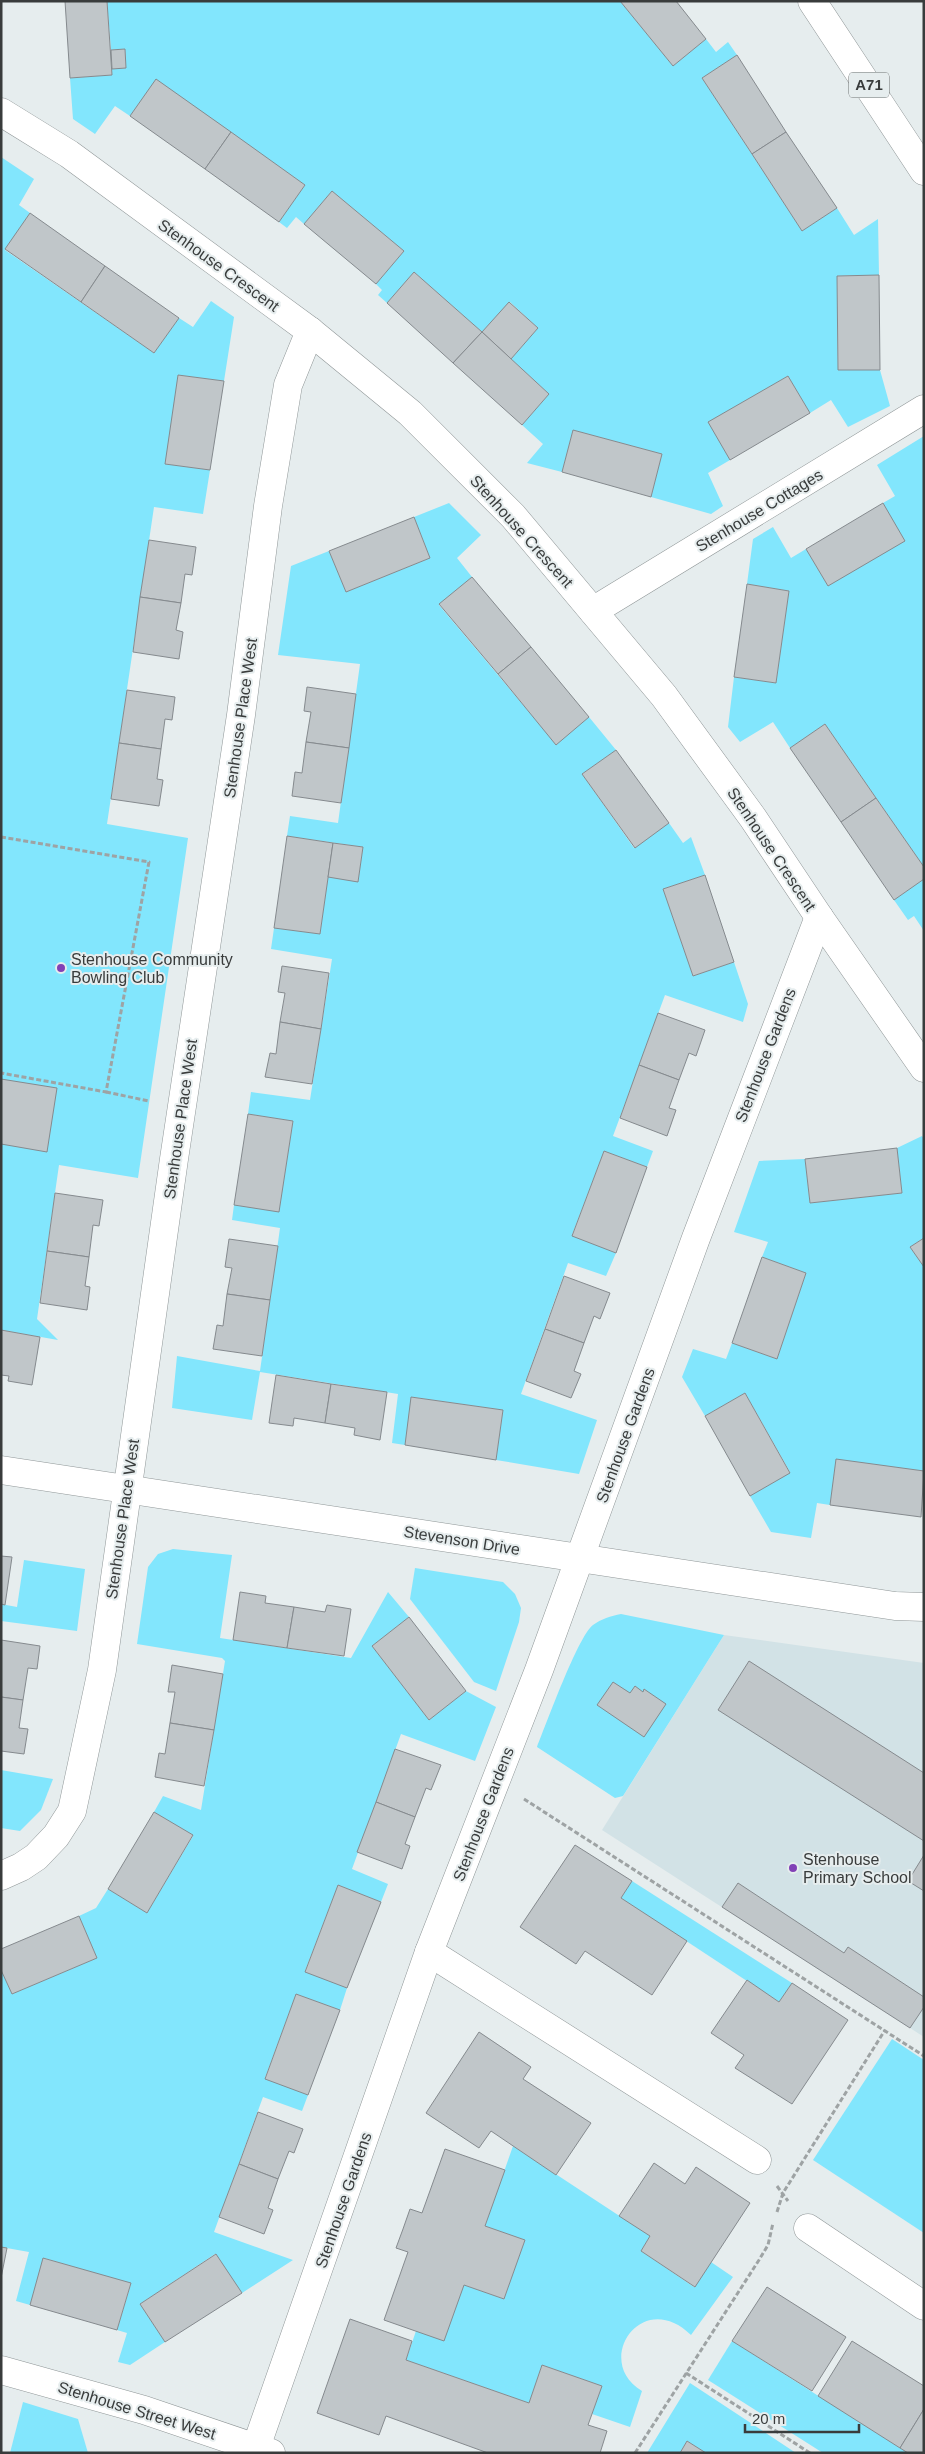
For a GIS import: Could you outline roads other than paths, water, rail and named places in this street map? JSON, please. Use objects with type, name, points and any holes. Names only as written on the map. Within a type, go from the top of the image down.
[{"type":"street","name":"A71","points":[[812,1],[858,68],[924,171]]},
{"type":"street","name":"Stenhouse Crescent","points":[[1,112],[69,154],[310,331],[410,414],[513,516],[664,696],[753,818],[924,1068]]},
{"type":"street","name":"Stenhouse Place West","points":[[1,1876],[22,1867],[36,1857],[56,1836],[72,1811],[102,1670],[126,1489],[241,715],[272,478],[288,385],[310,331]]},
{"type":"street","name":"Stenhouse Cottages","points":[[593,610],[924,409]]},
{"type":"street","name":"Stenhouse Gardens","points":[[261,2451],[429,1952],[581,1558],[699,1230],[819,917]]},
{"type":"street","name":"Stevenson Drive","points":[[1,1470],[895,1606],[924,1608]]},
{"type":"street","points":[[429,1952],[757,2160]]},
{"type":"street","points":[[808,2228],[924,2306]]},
{"type":"street","name":"Stenhouse Street West","points":[[1,2370],[144,2410],[261,2451]]},
{"type":"place","name":"Stenhouse Community Bowling Club","points":[[61,968]]},
{"type":"place","name":"Stenhouse Primary School","points":[[793,1868]]}]
